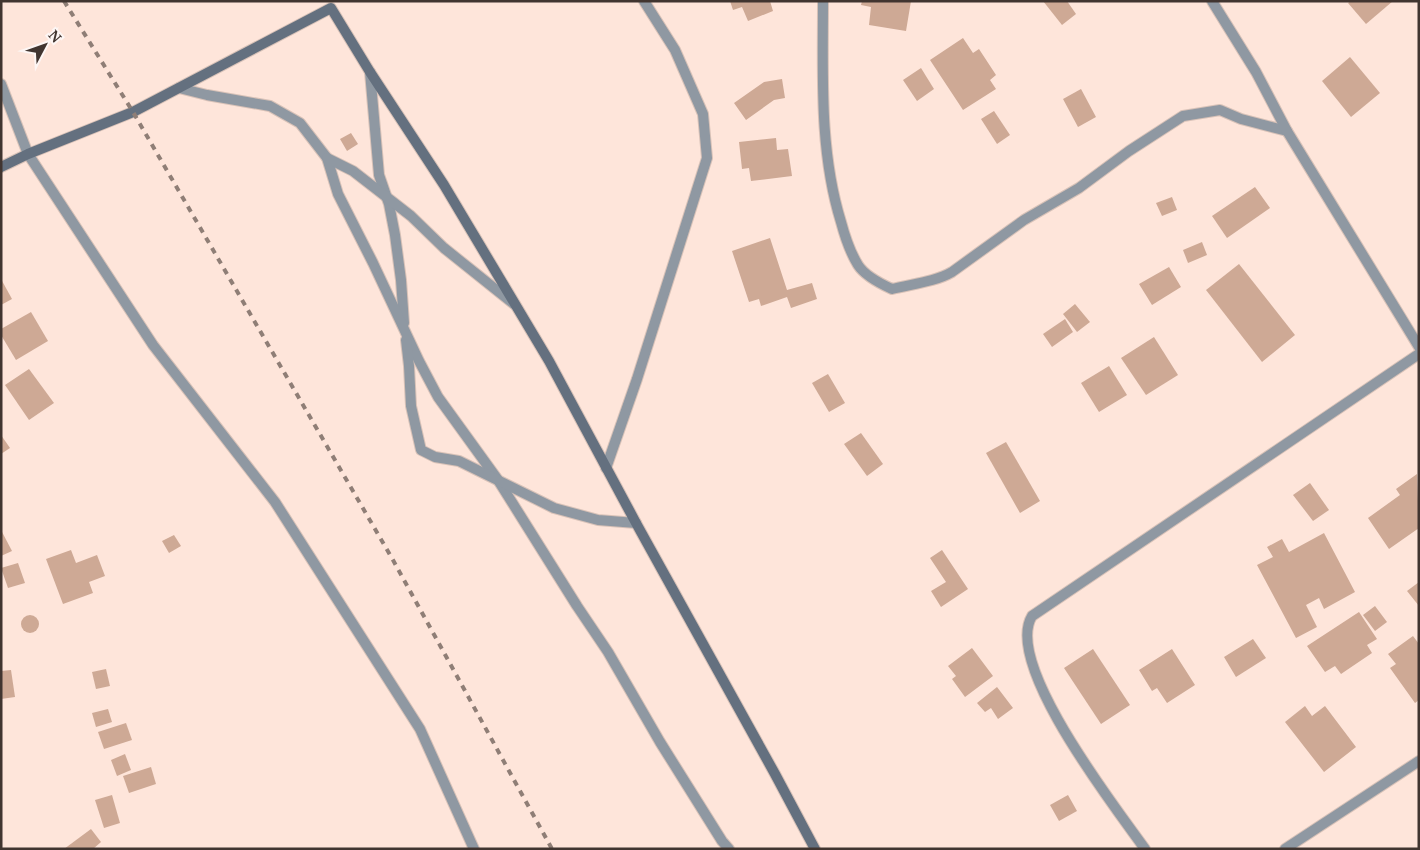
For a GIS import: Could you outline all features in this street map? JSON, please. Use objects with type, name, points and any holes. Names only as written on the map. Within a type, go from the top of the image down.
[{"type":"street","points":[[606,468],[640,370],[707,158],[703,114],[675,50],[644,1]]},
{"type":"street","points":[[823,1],[824,121],[837,209],[847,241],[859,266],[877,282],[892,289],[941,278],[952,272],[1024,220],[1079,188],[1129,151],[1184,116],[1220,110],[1241,119],[1287,132]]},
{"type":"street","points":[[1212,1],[1256,72],[1287,132],[1419,347]]},
{"type":"street","points":[[1,167],[28,154],[133,112],[329,5],[370,72],[444,185],[549,361],[815,849]]},
{"type":"street","points":[[370,72],[380,175],[395,234],[400,271],[411,406],[421,450],[434,456],[459,460],[554,508],[598,520],[636,523]]},
{"type":"street","points":[[2,86],[28,154],[153,345],[275,502],[420,729],[474,849]]},
{"type":"street","points":[[179,88],[270,106],[300,123],[327,158],[338,194],[438,397],[498,480],[572,599],[608,652],[660,742],[722,841],[729,849]]},
{"type":"street","points":[[327,158],[353,171],[411,216],[444,248],[516,306]]},
{"type":"street","points":[[1145,849],[1069,741],[1040,684],[1027,647],[1027,624],[1032,616],[1419,354]]},
{"type":"street","points":[[1285,849],[1419,761]]},
{"type":"building","points":[[730,1],[770,1],[773,11],[748,21],[742,7],[733,10]]},
{"type":"building","points":[[862,1],[911,1],[906,31],[869,25],[871,7],[861,5]]},
{"type":"building","points":[[1043,1],[1067,1],[1076,14],[1062,25]]},
{"type":"building","points":[[1351,1],[1393,1],[1366,24],[1348,3]]},
{"type":"building","points":[[963,38],[973,53],[979,49],[996,75],[990,80],[996,89],[963,110],[930,60]]},
{"type":"building","points":[[1350,57],[1380,93],[1351,117],[1322,81]]},
{"type":"building","points":[[921,68],[934,89],[917,101],[903,80]]},
{"type":"building","points":[[782,79],[785,98],[774,100],[746,120],[734,103],[764,82]]},
{"type":"building","points":[[1081,89],[1096,117],[1078,127],[1063,99]]},
{"type":"building","points":[[994,111],[1010,135],[997,144],[981,119]]},
{"type":"building","points":[[351,133],[358,144],[347,151],[340,139]]},
{"type":"building","points":[[776,138],[777,150],[788,149],[792,176],[751,181],[749,168],[742,169],[739,142]]},
{"type":"building","points":[[1255,187],[1270,208],[1227,238],[1212,216]]},
{"type":"building","points":[[1172,197],[1177,210],[1162,216],[1156,203]]},
{"type":"building","points":[[770,238],[787,290],[812,283],[817,299],[791,308],[787,297],[761,306],[759,299],[749,302],[732,251]]},
{"type":"building","points":[[1202,242],[1207,255],[1188,263],[1183,250]]},
{"type":"building","points":[[1239,264],[1295,335],[1262,362],[1206,290]]},
{"type":"building","points":[[1169,267],[1181,287],[1152,305],[1139,284]]},
{"type":"building","points":[[1,279],[12,299],[1,305]]},
{"type":"building","points":[[1075,304],[1090,322],[1077,332],[1063,314]]},
{"type":"building","points":[[31,312],[48,341],[16,360],[1,335],[1,329]]},
{"type":"building","points":[[1065,319],[1073,332],[1052,347],[1043,334]]},
{"type":"building","points":[[1154,337],[1178,375],[1146,395],[1121,358]]},
{"type":"building","points":[[1109,366],[1127,395],[1099,412],[1081,383]]},
{"type":"building","points":[[29,369],[54,403],[29,420],[5,385]]},
{"type":"building","points":[[828,374],[845,403],[829,412],[812,383]]},
{"type":"building","points":[[861,433],[883,464],[867,476],[844,444]]},
{"type":"building","points":[[1,435],[10,448],[1,454]]},
{"type":"building","points":[[1006,442],[1040,501],[1020,513],[986,453]]},
{"type":"building","points":[[1417,474],[1419,528],[1389,549],[1368,518],[1400,495],[1396,489]]},
{"type":"building","points":[[1310,483],[1329,510],[1313,521],[1293,495]]},
{"type":"building","points":[[1,530],[12,551],[1,556]]},
{"type":"building","points":[[1324,533],[1355,592],[1324,609],[1319,598],[1306,605],[1317,627],[1296,638],[1257,565],[1273,557],[1267,547],[1282,539],[1289,552]]},
{"type":"building","points":[[174,535],[181,546],[169,553],[162,541]]},
{"type":"building","points":[[71,550],[76,563],[97,555],[105,576],[89,582],[93,593],[63,604],[46,559]]},
{"type":"building","points":[[942,550],[968,589],[941,607],[931,591],[946,582],[930,558]]},
{"type":"building","points":[[18,563],[25,583],[8,588],[1,568]]},
{"type":"building","points":[[1419,582],[1419,606],[1407,591]]},
{"type":"building","points":[[1375,606],[1387,622],[1375,631],[1363,615]]},
{"type":"building","points":[[1359,612],[1377,639],[1367,645],[1372,653],[1341,674],[1335,666],[1325,672],[1307,646]]},
{"type":"building","points":[[26,615],[34,615],[39,620],[37,631],[26,633],[21,628],[21,620]]},
{"type":"building","points":[[1413,636],[1419,644],[1419,700],[1415,703],[1390,668],[1396,664],[1388,654]]},
{"type":"building","points":[[1253,639],[1266,658],[1236,677],[1224,657]]},
{"type":"building","points":[[972,648],[993,676],[965,697],[952,679],[956,676],[948,666]]},
{"type":"building","points":[[1093,649],[1130,705],[1101,724],[1064,668]]},
{"type":"building","points":[[1172,649],[1195,685],[1167,703],[1157,688],[1152,691],[1139,670]]},
{"type":"building","points":[[106,669],[110,686],[96,689],[92,672]]},
{"type":"building","points":[[11,670],[15,697],[1,699],[1,671]]},
{"type":"building","points":[[997,687],[1013,708],[998,719],[991,708],[985,712],[977,703]]},
{"type":"building","points":[[1305,706],[1312,716],[1325,706],[1356,747],[1324,772],[1285,722]]},
{"type":"building","points":[[108,709],[112,722],[96,727],[92,713]]},
{"type":"building","points":[[126,723],[132,740],[104,749],[98,732]]},
{"type":"building","points":[[125,754],[131,770],[117,776],[111,760]]},
{"type":"building","points":[[151,767],[156,784],[129,793],[123,776]]},
{"type":"building","points":[[112,795],[120,823],[104,828],[95,800]]},
{"type":"building","points":[[1068,795],[1077,811],[1059,821],[1050,805]]},
{"type":"building","points":[[91,829],[101,842],[93,849],[64,849]]},
{"type":"railway","points":[[64,1],[133,112],[393,560],[552,849]]}]
